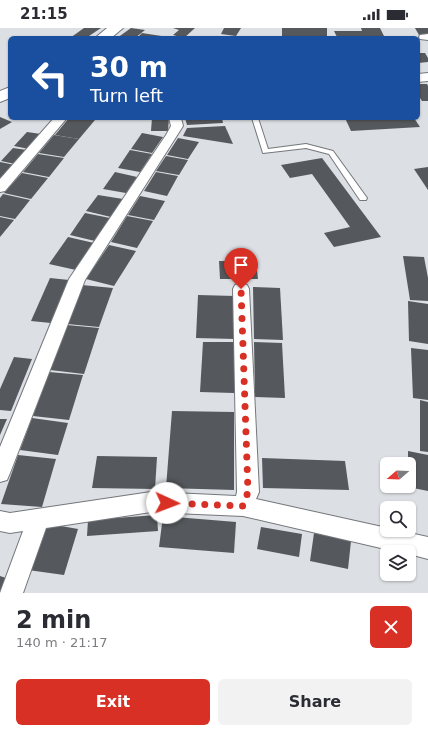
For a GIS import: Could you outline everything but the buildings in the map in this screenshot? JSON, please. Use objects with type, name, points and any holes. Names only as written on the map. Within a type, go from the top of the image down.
[{"type":"main road","points":[[105,36],[116,28]]},
{"type":"street","points":[[0,188],[59,120]]},
{"type":"street","points":[[0,473],[77,279],[172,135],[177,126],[176,120]]},
{"type":"street","points":[[241,289],[248,492],[243,506]]},
{"type":"street","points":[[0,521],[10,523],[151,502],[243,506],[428,548]]},
{"type":"street","points":[[11,593],[38,519]]},
{"type":"lane","points":[[256,120],[265,152],[306,146],[331,152],[363,198]]},
{"type":"route","points":[[167,503],[243,506],[248,492],[241,289]]}]
